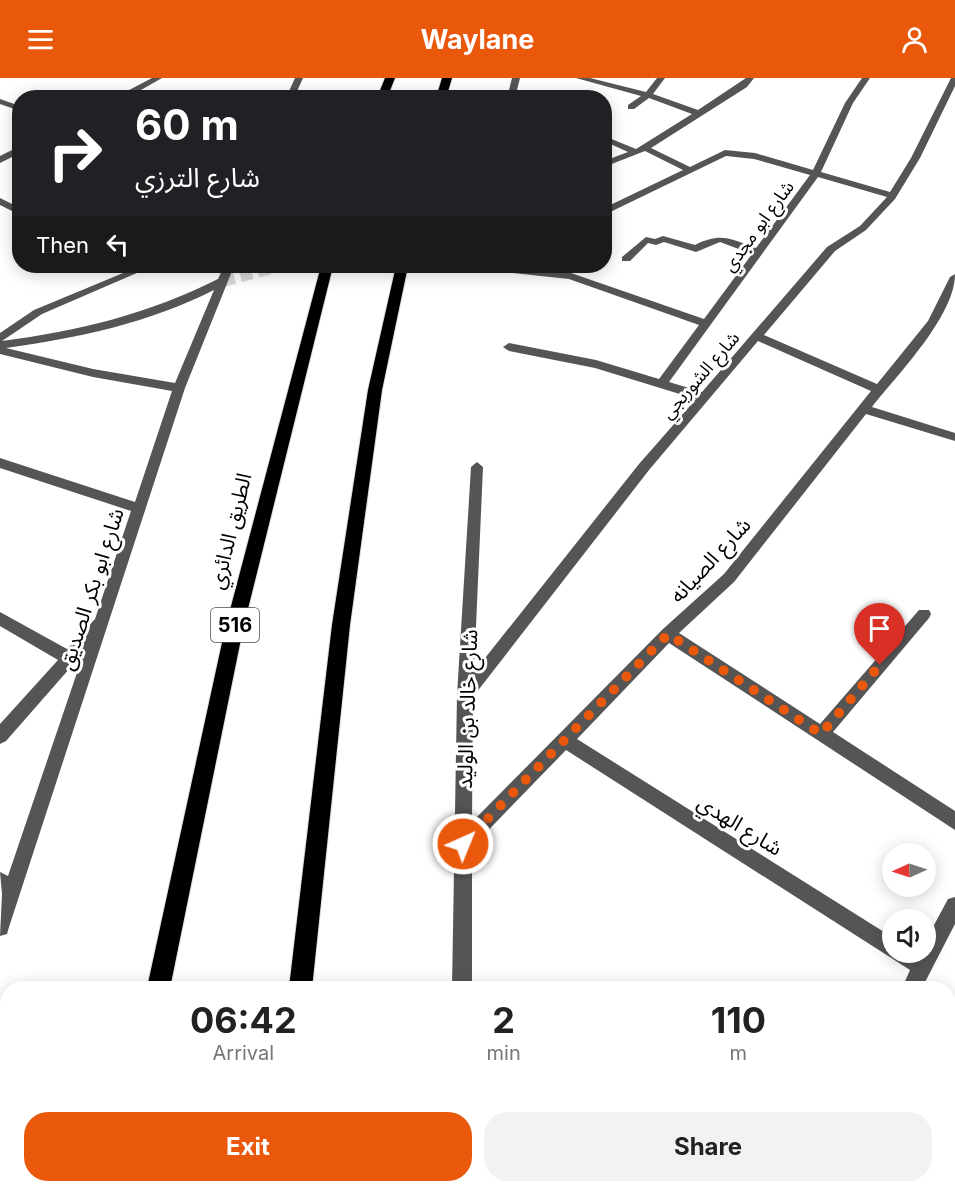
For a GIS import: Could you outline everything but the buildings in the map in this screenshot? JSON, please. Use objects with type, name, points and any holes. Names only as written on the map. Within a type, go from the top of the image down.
[{"type":"highway","name":"الطريق الدائري","points":[[159,981],[234,629],[325,273]]},
{"type":"highway","points":[[301,981],[342,613],[375,390],[400,273]]},
{"type":"street","points":[[133,90],[158,78]]},
{"type":"street","points":[[580,78],[648,95],[700,114]]},
{"type":"street","points":[[632,107],[648,95],[661,78]]},
{"type":"street","points":[[612,161],[640,150],[700,114],[744,85],[750,78]]},
{"type":"street","name":"شارع ابو مجدي","points":[[662,384],[816,173],[849,103],[866,78]]},
{"type":"street","name":"شارع الشوربجي","points":[[465,696],[644,467],[831,249],[861,230],[877,215],[923,148],[955,78]]},
{"type":"street","points":[[612,141],[690,170]]},
{"type":"street","points":[[612,208],[725,153],[740,152],[891,195]]},
{"type":"street","points":[[626,259],[646,240],[656,242],[663,239],[696,249],[711,241],[721,239],[759,253]]},
{"type":"street","points":[[0,338],[38,312],[127,273]]},
{"type":"street","name":"شارع ابو بكر الصديق","points":[[0,927],[6,886],[105,617],[138,508],[179,388],[226,273]]},
{"type":"street","points":[[552,273],[571,276],[707,324]]},
{"type":"street","name":"شارع الصيانه","points":[[463,844],[668,634],[729,578],[933,322],[955,277]]},
{"type":"street","points":[[0,345],[46,340],[105,327],[160,310],[223,281]]},
{"type":"street","points":[[757,336],[879,390]]},
{"type":"street","points":[[509,347],[596,364],[704,397]]},
{"type":"street","points":[[0,350],[93,374],[179,388]]},
{"type":"street","points":[[864,409],[955,437]]},
{"type":"street","points":[[0,463],[138,508]]},
{"type":"street","name":"شارع خالد بن الوليد","points":[[465,981],[463,844],[465,696],[477,466]]},
{"type":"street","points":[[821,734],[924,614]]},
{"type":"street","points":[[0,736],[105,617]]},
{"type":"street","points":[[0,618],[70,659]]},
{"type":"street","points":[[668,634],[955,821]]},
{"type":"street","name":"شارع الهدي","points":[[564,740],[882,942]]},
{"type":"street","points":[[915,981],[955,906]]},
{"type":"street","points":[[916,963],[921,966]]},
{"type":"tunnel","points":[[223,281],[252,273]]},
{"type":"route","points":[[463,844],[668,634],[821,734],[880,665]]}]
